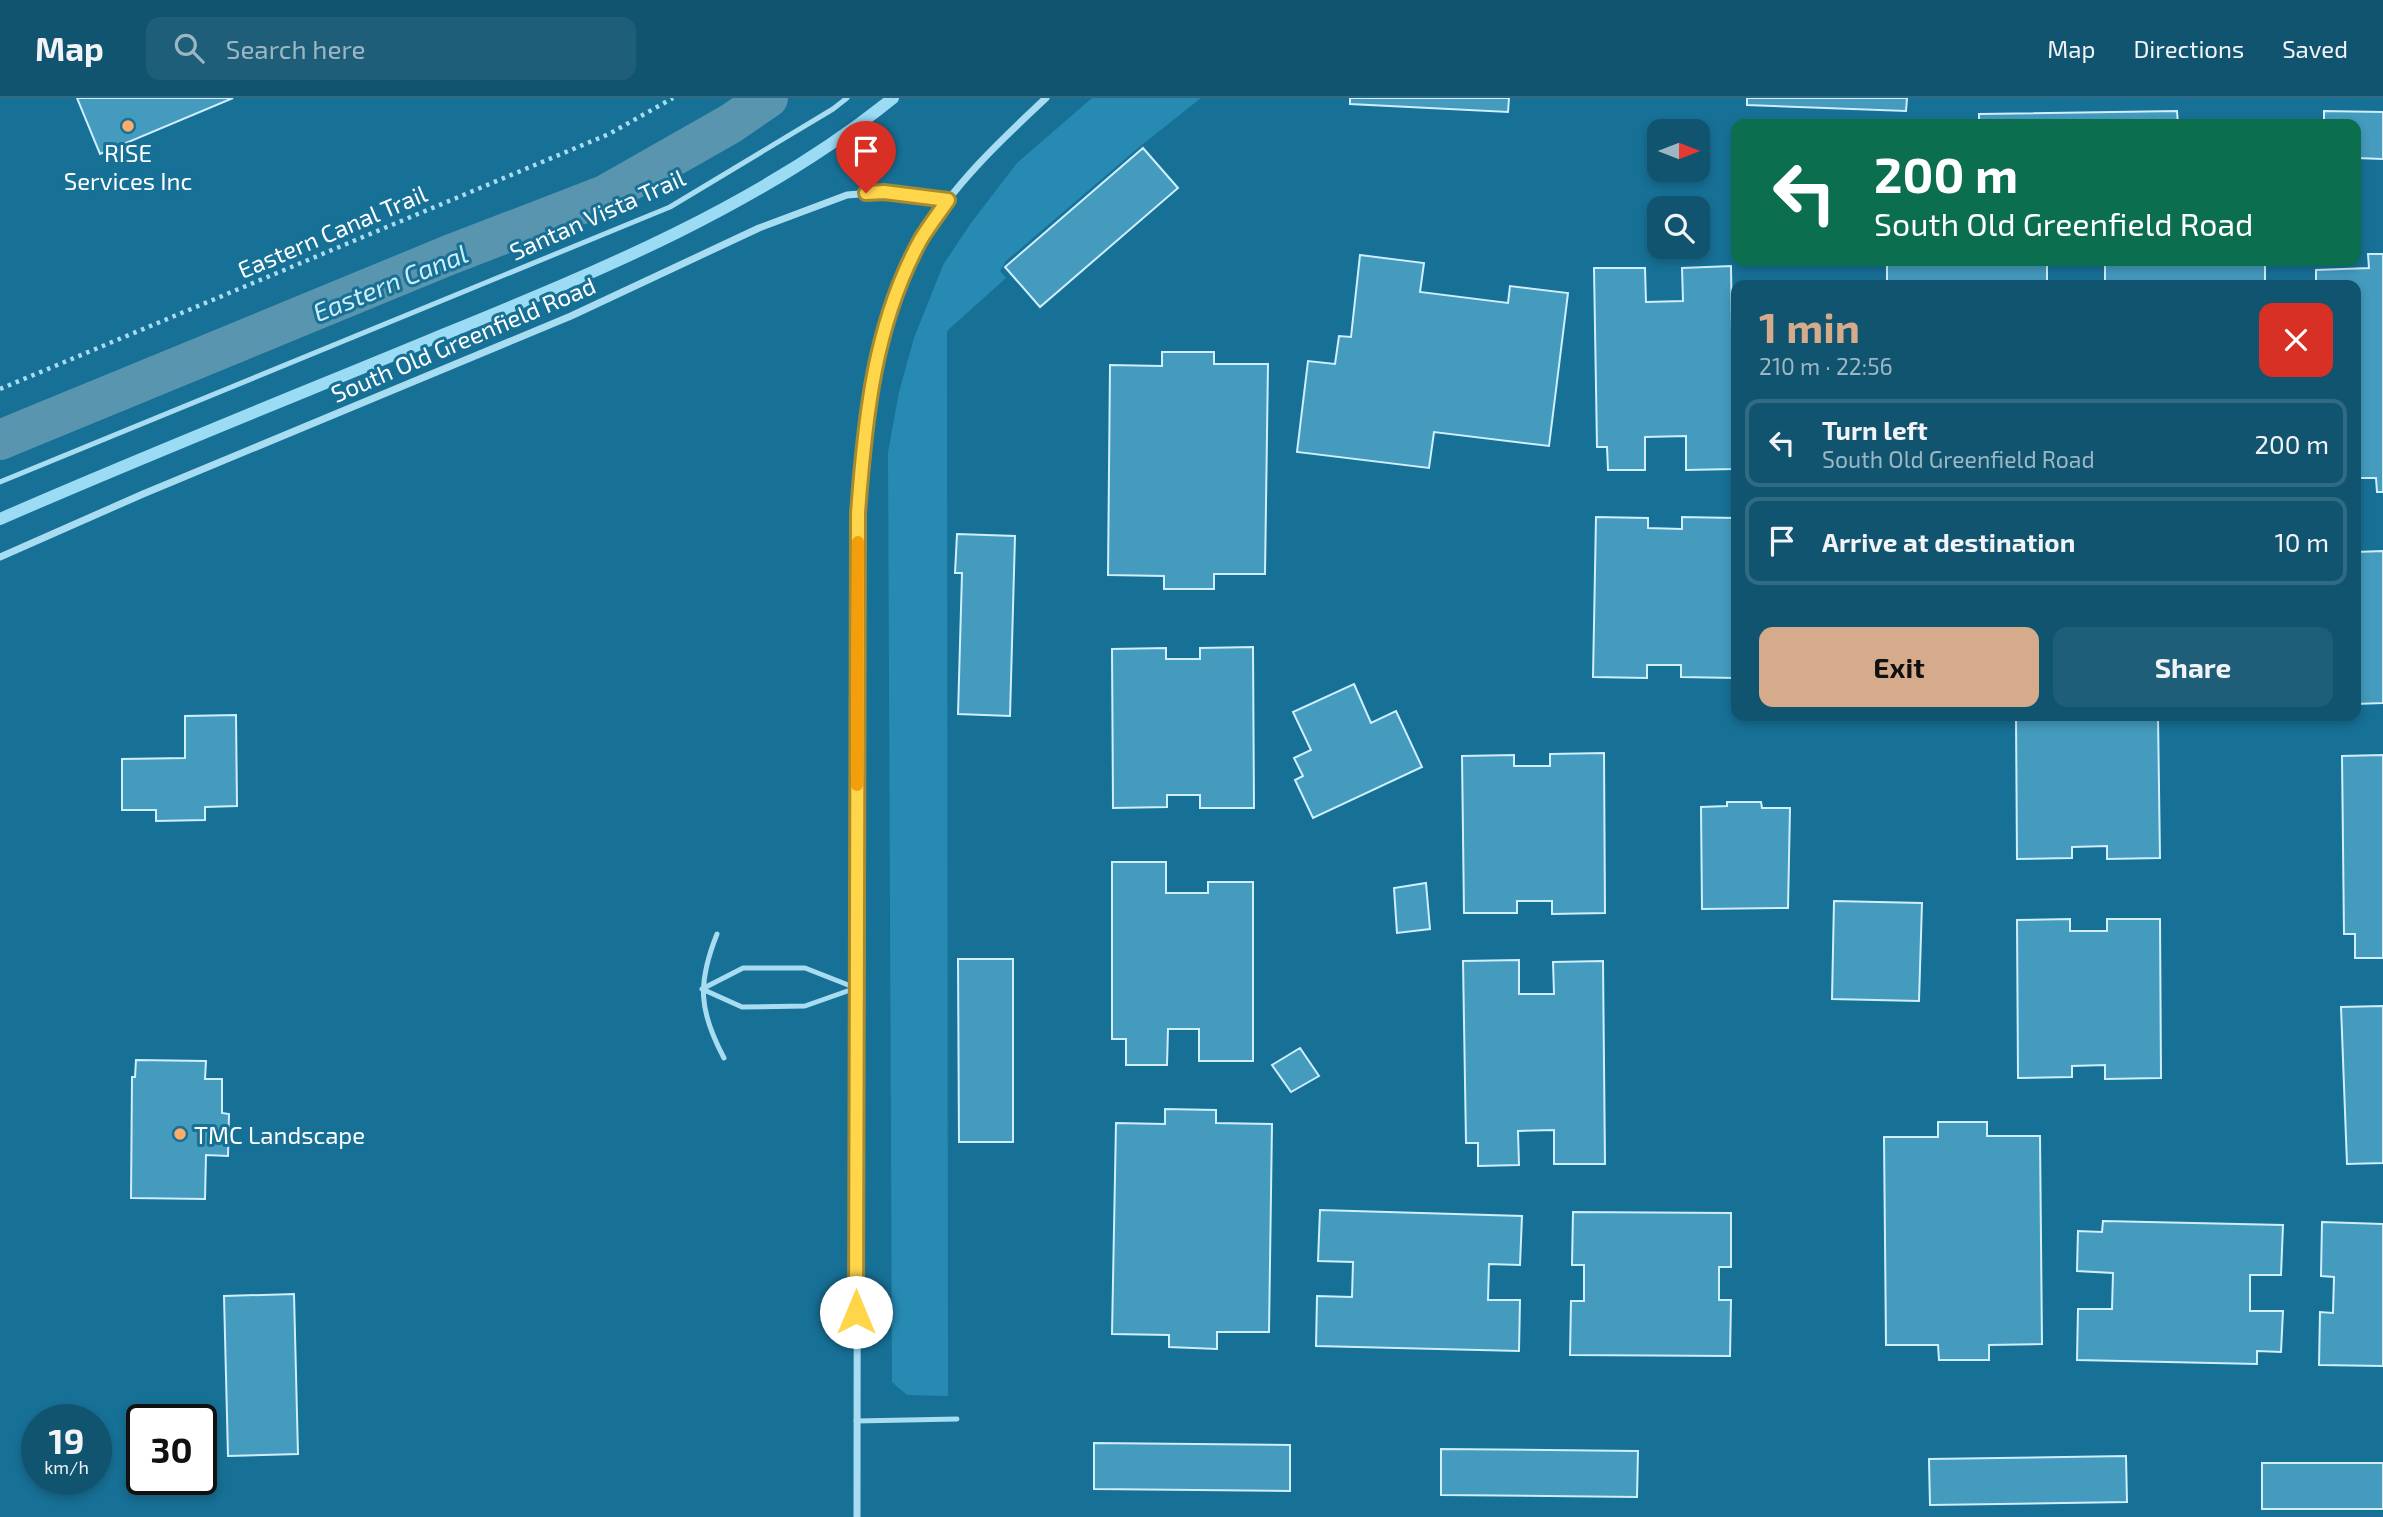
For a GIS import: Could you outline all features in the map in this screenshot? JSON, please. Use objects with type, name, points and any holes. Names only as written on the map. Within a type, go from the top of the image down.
[{"type":"street","points":[[857,1517],[858,513],[869,392],[883,331],[922,238],[948,200],[1012,130],[1046,98]]},
{"type":"street","name":"South Old Greenfield Road","points":[[0,557],[143,494],[571,316],[797,214],[848,195],[884,192],[948,200]]},
{"type":"lane","name":"Santan Vista Trail","points":[[0,482],[670,206],[834,109],[847,98]]},
{"type":"lane","points":[[717,934],[705,963],[702,989],[710,1031],[724,1059]]},
{"type":"lane","points":[[702,989],[743,968],[805,968],[856,988]]},
{"type":"lane","points":[[702,989],[742,1007],[805,1006],[856,988]]},
{"type":"lane","points":[[856,1421],[957,1419]]},
{"type":"path","name":"Eastern Canal Trail","points":[[0,389],[609,134],[673,98]]},
{"type":"shaded area","points":[[1092,98],[1201,98],[1006,261],[1000,271],[1006,278],[947,331],[948,1396],[907,1395],[892,1382],[888,452],[899,392],[914,338],[943,265],[1017,163]]},
{"type":"building","name":"RISE Services Inc","points":[[77,98],[233,98],[100,154]]},
{"type":"building","points":[[1350,98],[1509,98],[1508,112],[1350,104]]},
{"type":"building","points":[[1747,98],[1907,98],[1906,111],[1747,105]]},
{"type":"building","points":[[2177,111],[2178,119],[1979,119],[1979,114]]},
{"type":"building","points":[[2324,111],[2383,112],[2383,159],[2361,158],[2361,119],[2324,119]]},
{"type":"building","points":[[1143,148],[1178,188],[1040,307],[1005,267]]},
{"type":"building","points":[[2368,254],[2383,254],[2383,492],[2377,492],[2376,478],[2361,478],[2361,280],[2316,280],[2316,270],[2369,268]]},
{"type":"building","points":[[1360,255],[1424,263],[1420,292],[1508,303],[1510,286],[1568,293],[1549,446],[1434,432],[1429,468],[1297,452],[1308,361],[1335,364],[1339,336],[1351,337]]},
{"type":"building","points":[[1731,266],[1731,469],[1686,470],[1686,436],[1645,437],[1645,470],[1608,470],[1607,447],[1597,447],[1594,268],[1645,268],[1646,302],[1683,301],[1682,268]]},
{"type":"building","points":[[1887,266],[2047,266],[2047,280],[1887,280]]},
{"type":"building","points":[[2105,266],[2265,266],[2265,280],[2105,280]]},
{"type":"building","points":[[1162,352],[1214,352],[1214,364],[1268,364],[1265,574],[1214,574],[1214,589],[1164,589],[1164,576],[1108,575],[1110,365],[1162,366]]},
{"type":"building","points":[[1596,517],[1648,518],[1648,528],[1682,529],[1682,517],[1731,518],[1731,678],[1681,677],[1681,665],[1647,665],[1647,678],[1593,677]]},
{"type":"building","points":[[957,534],[1015,536],[1010,716],[958,714],[962,573],[955,573]]},
{"type":"building","points":[[2383,551],[2383,703],[2361,704],[2361,552]]},
{"type":"building","points":[[1253,647],[1254,808],[1200,808],[1200,795],[1167,795],[1167,807],[1113,808],[1112,649],[1166,648],[1166,659],[1200,659],[1200,648]]},
{"type":"building","points":[[1354,684],[1371,723],[1396,711],[1422,767],[1313,818],[1295,780],[1303,776],[1294,758],[1311,750],[1293,712]]},
{"type":"building","points":[[236,715],[237,806],[205,807],[205,820],[156,821],[156,810],[122,810],[122,759],[185,758],[185,716]]},
{"type":"building","points":[[2016,721],[2158,721],[2160,858],[2107,859],[2107,846],[2072,847],[2072,858],[2017,859]]},
{"type":"building","points":[[1604,753],[1605,913],[1552,914],[1552,901],[1517,901],[1517,913],[1464,913],[1462,756],[1514,755],[1514,766],[1550,766],[1550,754]]},
{"type":"building","points":[[2383,755],[2383,958],[2355,958],[2355,934],[2344,934],[2342,756]]},
{"type":"building","points":[[1727,802],[1761,802],[1762,808],[1790,808],[1788,908],[1702,909],[1701,807],[1727,806]]},
{"type":"building","points":[[1112,862],[1166,862],[1166,893],[1208,893],[1208,882],[1253,882],[1253,1061],[1199,1061],[1199,1029],[1168,1029],[1167,1065],[1126,1065],[1126,1039],[1112,1039]]},
{"type":"building","points":[[1426,883],[1430,929],[1397,933],[1394,888]]},
{"type":"building","points":[[1834,901],[1922,903],[1919,1001],[1832,999]]},
{"type":"building","points":[[2070,919],[2070,931],[2107,931],[2107,919],[2160,919],[2161,1078],[2105,1079],[2105,1065],[2072,1066],[2072,1077],[2018,1078],[2017,920]]},
{"type":"building","points":[[958,959],[1013,959],[1013,1142],[959,1142]]},
{"type":"building","points":[[1519,960],[1519,994],[1554,994],[1553,962],[1603,961],[1605,1164],[1554,1164],[1554,1130],[1518,1131],[1519,1165],[1478,1166],[1478,1143],[1466,1143],[1463,961]]},
{"type":"building","points":[[2383,1006],[2383,1163],[2347,1164],[2341,1007]]},
{"type":"building","points":[[1300,1048],[1319,1076],[1291,1092],[1272,1065]]},
{"type":"building","name":"TMC Landscape","points":[[136,1060],[206,1061],[205,1079],[222,1079],[222,1113],[229,1114],[228,1156],[206,1155],[205,1199],[131,1198],[132,1077],[135,1077]]},
{"type":"building","points":[[1165,1109],[1216,1110],[1216,1123],[1272,1124],[1269,1332],[1217,1332],[1217,1349],[1169,1347],[1169,1335],[1112,1334],[1116,1123],[1165,1124]]},
{"type":"building","points":[[1938,1122],[1987,1122],[1987,1136],[2040,1136],[2042,1344],[1989,1345],[1989,1360],[1939,1360],[1938,1345],[1886,1345],[1884,1137],[1938,1137]]},
{"type":"building","points":[[1320,1210],[1522,1216],[1520,1265],[1489,1264],[1488,1300],[1520,1300],[1519,1351],[1316,1346],[1317,1296],[1352,1297],[1353,1262],[1318,1261]]},
{"type":"building","points":[[1573,1212],[1731,1213],[1731,1267],[1719,1267],[1719,1300],[1731,1300],[1730,1356],[1570,1355],[1571,1301],[1584,1301],[1584,1265],[1572,1265]]},
{"type":"building","points":[[2103,1221],[2283,1225],[2281,1275],[2250,1275],[2250,1311],[2283,1311],[2281,1352],[2257,1351],[2257,1364],[2077,1360],[2078,1309],[2112,1309],[2113,1273],[2077,1271],[2078,1231],[2102,1232]]},
{"type":"building","points":[[2322,1222],[2383,1224],[2383,1366],[2319,1365],[2320,1312],[2333,1313],[2334,1277],[2321,1276]]},
{"type":"building","points":[[294,1294],[298,1454],[228,1456],[224,1296]]},
{"type":"building","points":[[1094,1443],[1290,1445],[1290,1491],[1094,1489]]},
{"type":"building","points":[[1441,1449],[1638,1451],[1637,1497],[1441,1495]]},
{"type":"building","points":[[2126,1456],[2127,1502],[1930,1505],[1929,1459]]},
{"type":"building","points":[[2262,1463],[2383,1463],[2383,1509],[2262,1509]]},
{"type":"waterway","name":"Eastern Canal","points":[[0,440],[449,255],[605,195],[730,124],[768,98]]},
{"type":"waterway","points":[[0,519],[614,262],[731,205],[841,137],[893,98]]},
{"type":"slow traffic","points":[[857,785],[858,542]]},
{"type":"place","name":"RISE Services Inc","points":[[128,126]]},
{"type":"place","name":"TMC Landscape","points":[[180,1134]]},
{"type":"route","points":[[856,1312],[858,513],[862,448],[869,392],[883,331],[903,277],[922,238],[948,200],[884,192],[866,193]]}]
